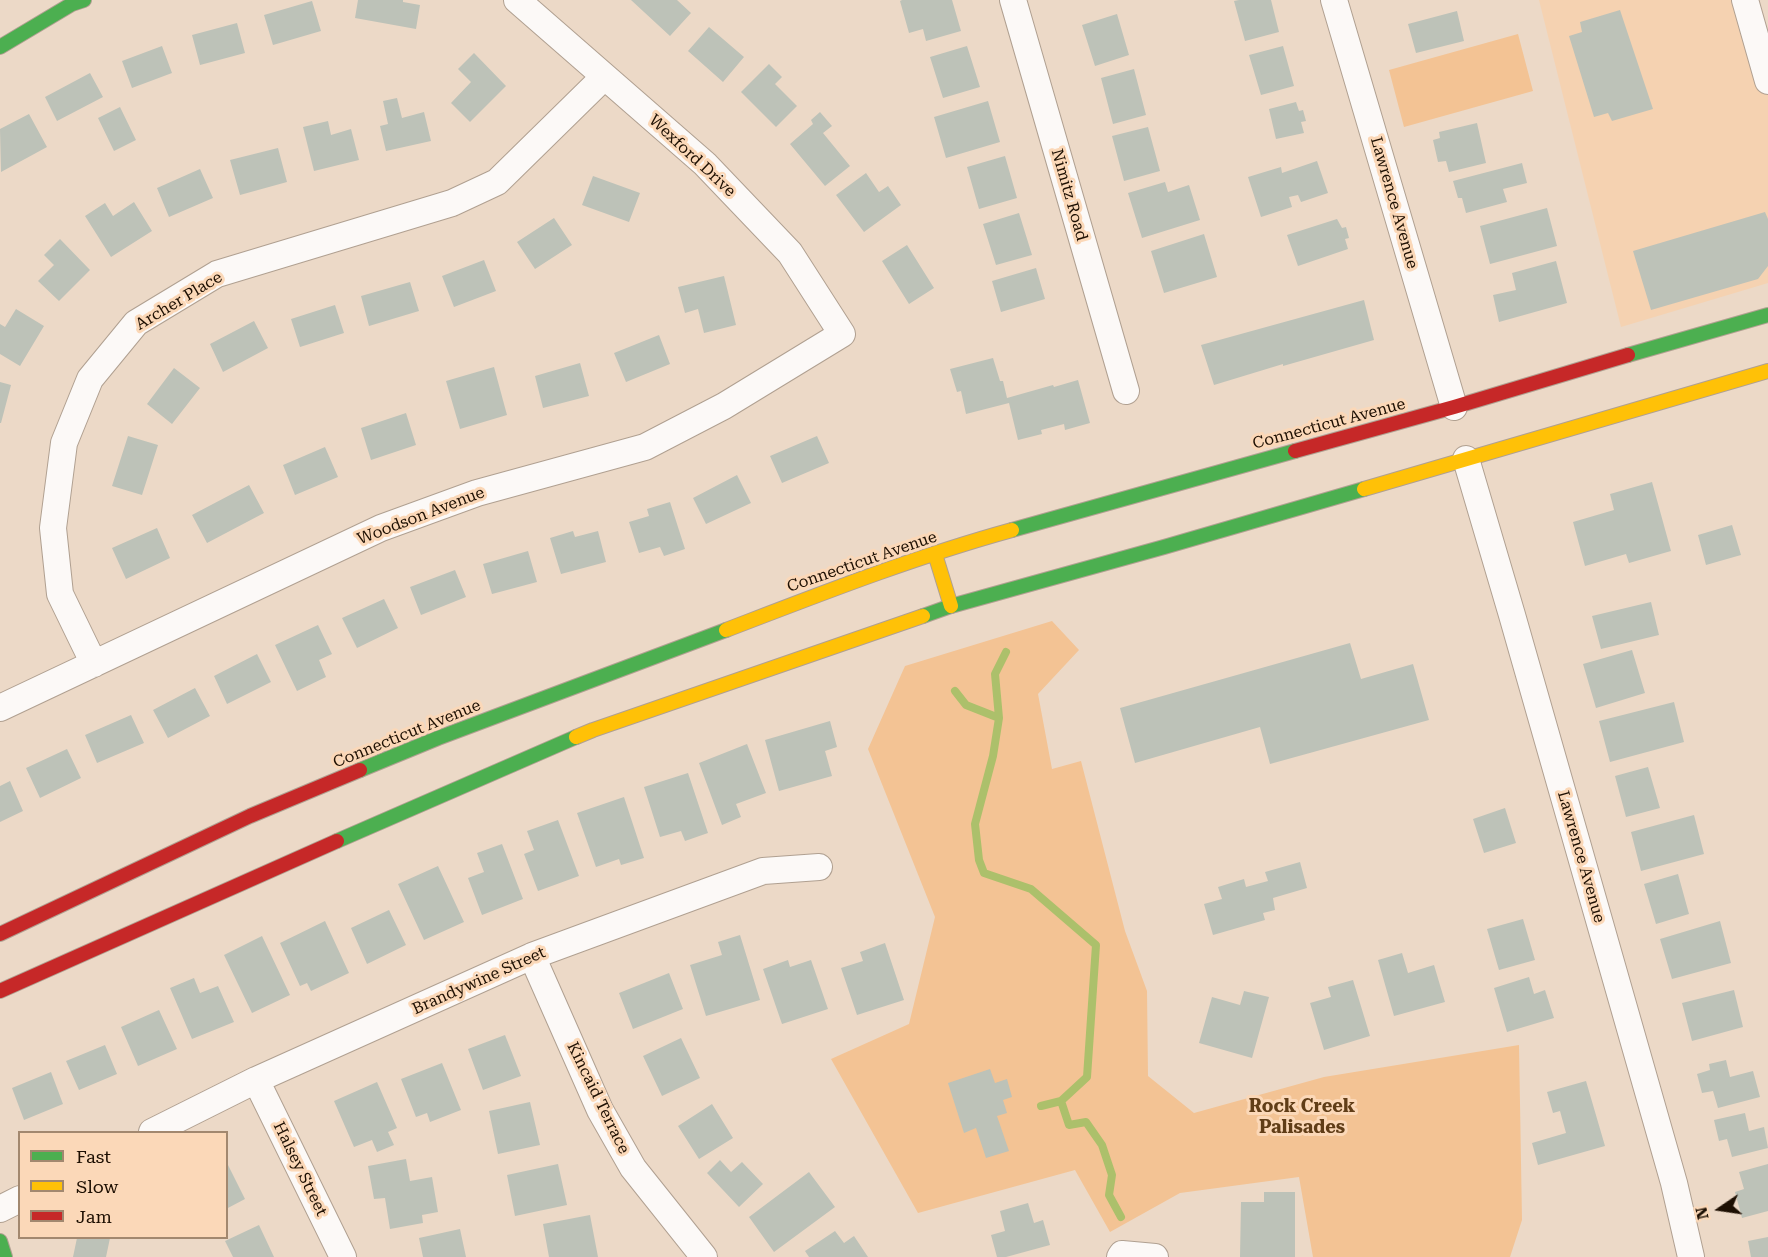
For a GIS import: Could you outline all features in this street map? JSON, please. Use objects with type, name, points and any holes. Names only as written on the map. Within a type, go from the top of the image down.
[{"type":"main road","points":[[0,47],[72,4],[84,0]]},
{"type":"main road","name":"Connecticut Avenue","points":[[0,934],[250,816],[438,738],[863,578],[996,534],[1454,406],[1768,315]]},
{"type":"main road","points":[[0,991],[204,899],[593,730],[951,606],[1164,547],[1768,371]]},
{"type":"main road","points":[[935,554],[951,606]]},
{"type":"main road","points":[[0,1241],[4,1257]]},
{"type":"street","name":"Wexford Drive","points":[[517,0],[705,164],[790,253],[842,333]]},
{"type":"street","name":"Nimitz Road","points":[[1013,0],[1126,391]]},
{"type":"street","name":"Lawrence Avenue","points":[[1334,0],[1454,406]]},
{"type":"street","points":[[1745,0],[1768,81]]},
{"type":"street","name":"Archer Place","points":[[94,664],[60,594],[53,528],[64,443],[90,379],[136,323],[217,274],[452,202],[497,182],[604,77]]},
{"type":"street","name":"Woodson Avenue","points":[[0,708],[381,528],[477,493],[645,447],[724,406],[842,333]]},
{"type":"street","name":"Lawrence Avenue","points":[[1466,459],[1674,1184],[1691,1257]]},
{"type":"street","name":"Brandywine Street","points":[[154,1131],[256,1080],[532,956],[763,871],[819,867]]},
{"type":"street","name":"Kincaid Terrace","points":[[532,956],[600,1110],[633,1168],[704,1257]]},
{"type":"street","name":"Halsey Street","points":[[256,1080],[344,1257]]},
{"type":"street","points":[[0,1209],[18,1200]]},
{"type":"street","points":[[1120,1257],[1122,1254],[1155,1257]]},
{"type":"shaded area","points":[[1539,0],[1745,0],[1768,92],[1768,283],[1621,327]]},
{"type":"shaded area","points":[[1518,34],[1533,91],[1404,127],[1389,70]]},
{"type":"shaded area","points":[[1052,621],[1079,650],[1038,694],[1052,769],[1081,761],[1125,931],[1147,991],[1148,1076],[1194,1113],[1324,1077],[1519,1045],[1522,1220],[1510,1257],[1313,1257],[1299,1177],[1180,1193],[1110,1232],[1075,1170],[918,1213],[831,1059],[909,1024],[935,917],[868,749],[905,666]]},
{"type":"building","points":[[358,0],[403,0],[403,2],[420,5],[416,29],[355,18]]},
{"type":"building","points":[[631,0],[677,0],[691,13],[670,36]]},
{"type":"building","points":[[952,0],[961,31],[926,41],[923,29],[909,33],[900,1]]},
{"type":"building","points":[[1271,0],[1279,32],[1245,41],[1234,1]]},
{"type":"building","points":[[312,1],[321,31],[273,45],[264,15]]},
{"type":"building","points":[[1620,10],[1653,109],[1612,121],[1608,113],[1594,117],[1569,36],[1582,32],[1580,22]]},
{"type":"building","points":[[1457,11],[1464,41],[1416,53],[1408,24]]},
{"type":"building","points":[[1117,14],[1129,55],[1095,66],[1082,25]]},
{"type":"building","points":[[237,23],[245,53],[200,65],[192,35]]},
{"type":"building","points":[[709,27],[744,57],[723,82],[688,51]]},
{"type":"building","points":[[162,46],[172,73],[132,88],[122,61]]},
{"type":"building","points":[[967,46],[980,87],[943,98],[930,57]]},
{"type":"building","points":[[1283,46],[1294,86],[1261,95],[1249,55]]},
{"type":"building","points":[[474,53],[506,86],[470,122],[451,103],[471,82],[458,69]]},
{"type":"building","points":[[769,64],[782,77],[775,84],[797,106],[776,127],[741,92]]},
{"type":"building","points":[[1134,69],[1146,115],[1113,124],[1101,78]]},
{"type":"building","points":[[90,73],[103,97],[57,121],[45,97]]},
{"type":"building","points":[[397,98],[402,118],[424,112],[431,141],[386,151],[380,126],[388,124],[383,101]]},
{"type":"building","points":[[988,101],[1000,142],[946,158],[934,117]]},
{"type":"building","points":[[1296,102],[1299,111],[1303,110],[1306,121],[1301,122],[1304,133],[1276,139],[1269,109]]},
{"type":"building","points":[[120,107],[136,140],[114,151],[98,118]]},
{"type":"building","points":[[820,112],[832,126],[823,133],[850,166],[825,186],[790,144],[813,124],[811,120]]},
{"type":"building","points":[[29,114],[47,147],[1,172],[0,129]]},
{"type":"building","points":[[328,121],[331,135],[351,129],[359,160],[314,171],[303,127]]},
{"type":"building","points":[[1477,123],[1486,163],[1449,172],[1446,161],[1438,162],[1433,140],[1440,138],[1439,132]]},
{"type":"building","points":[[1148,127],[1160,171],[1124,181],[1112,136]]},
{"type":"building","points":[[278,148],[287,182],[240,195],[230,160]]},
{"type":"building","points":[[1005,156],[1017,198],[979,209],[967,167]]},
{"type":"building","points":[[1317,161],[1328,193],[1301,202],[1298,195],[1289,197],[1292,207],[1261,217],[1248,177],[1281,167],[1282,173]]},
{"type":"building","points":[[1522,163],[1527,183],[1503,189],[1507,202],[1466,213],[1462,198],[1458,198],[1453,181]]},
{"type":"building","points":[[200,169],[213,198],[169,217],[157,188]]},
{"type":"building","points":[[866,173],[879,192],[888,186],[901,205],[864,232],[836,195]]},
{"type":"building","points":[[593,176],[640,193],[629,222],[582,205]]},
{"type":"building","points":[[1165,182],[1168,192],[1189,185],[1200,220],[1142,238],[1128,193]]},
{"type":"building","points":[[134,202],[152,231],[111,257],[85,216],[105,203],[113,216]]},
{"type":"building","points":[[1547,208],[1557,246],[1490,264],[1480,226]]},
{"type":"building","points":[[1765,212],[1768,219],[1768,266],[1758,279],[1651,310],[1633,251]]},
{"type":"building","points":[[1019,213],[1032,255],[996,265],[983,224]]},
{"type":"building","points":[[554,218],[572,245],[535,269],[517,242]]},
{"type":"building","points":[[1337,219],[1342,228],[1346,227],[1349,238],[1345,239],[1348,249],[1298,266],[1287,235]]},
{"type":"building","points":[[1204,234],[1217,277],[1164,293],[1151,251]]},
{"type":"building","points":[[60,239],[90,270],[59,301],[38,281],[54,265],[44,255]]},
{"type":"building","points":[[907,245],[934,288],[909,304],[882,261]]},
{"type":"building","points":[[484,260],[496,291],[454,307],[442,276]]},
{"type":"building","points":[[1556,261],[1567,303],[1499,322],[1493,295],[1516,290],[1512,273]]},
{"type":"building","points":[[1036,268],[1045,299],[1001,312],[992,281]]},
{"type":"building","points":[[724,276],[736,325],[704,333],[698,309],[685,313],[678,287]]},
{"type":"building","points":[[410,282],[419,311],[369,326],[361,296]]},
{"type":"building","points":[[1364,300],[1374,340],[1214,385],[1201,345]]},
{"type":"building","points":[[335,305],[344,333],[300,347],[291,319]]},
{"type":"building","points":[[16,309],[44,326],[20,366],[0,354],[0,324],[5,327]]},
{"type":"building","points":[[254,321],[268,348],[223,372],[210,344]]},
{"type":"building","points":[[659,335],[670,364],[626,382],[614,353]]},
{"type":"building","points":[[993,358],[1000,381],[1003,381],[1007,398],[1078,380],[1090,423],[1065,430],[1064,424],[1041,430],[1042,434],[1018,440],[1009,403],[966,414],[961,391],[957,392],[950,369]]},
{"type":"building","points":[[580,363],[589,396],[543,408],[535,376]]},
{"type":"building","points":[[494,367],[507,415],[460,429],[446,381]]},
{"type":"building","points":[[174,368],[200,388],[172,424],[147,404]]},
{"type":"building","points":[[0,382],[11,385],[1,423],[0,423]]},
{"type":"building","points":[[406,413],[416,445],[371,460],[361,428]]},
{"type":"building","points":[[128,436],[158,445],[142,495],[112,486]]},
{"type":"building","points":[[817,436],[829,463],[782,483],[770,456]]},
{"type":"building","points":[[325,447],[338,477],[295,495],[283,465]]},
{"type":"building","points":[[737,475],[751,503],[706,524],[693,498]]},
{"type":"building","points":[[1652,482],[1671,551],[1629,563],[1626,554],[1585,566],[1573,522],[1614,510],[1610,494]]},
{"type":"building","points":[[249,485],[264,513],[207,543],[192,515]]},
{"type":"building","points":[[670,502],[685,549],[664,556],[660,547],[639,553],[629,522],[649,516],[647,509]]},
{"type":"building","points":[[1732,525],[1741,555],[1706,565],[1698,535]]},
{"type":"building","points":[[157,528],[170,558],[126,579],[112,548]]},
{"type":"building","points":[[573,531],[575,537],[598,531],[606,562],[561,574],[550,538]]},
{"type":"building","points":[[528,551],[537,582],[492,594],[483,564]]},
{"type":"building","points":[[455,570],[466,597],[421,615],[410,587]]},
{"type":"building","points":[[384,599],[398,628],[357,648],[342,618]]},
{"type":"building","points":[[1651,602],[1659,635],[1601,649],[1592,616]]},
{"type":"building","points":[[318,625],[332,654],[319,660],[326,677],[297,691],[275,645]]},
{"type":"building","points":[[1350,643],[1361,679],[1413,664],[1429,720],[1270,764],[1260,727],[1135,763],[1120,708]]},
{"type":"building","points":[[1632,650],[1645,693],[1596,708],[1583,664]]},
{"type":"building","points":[[257,654],[271,682],[227,704],[214,676]]},
{"type":"building","points":[[195,688],[210,716],[168,738],[153,710]]},
{"type":"building","points":[[1674,702],[1684,742],[1610,762],[1599,721]]},
{"type":"building","points":[[131,715],[144,743],[97,763],[85,735]]},
{"type":"building","points":[[830,721],[837,747],[825,751],[832,776],[779,791],[765,740]]},
{"type":"building","points":[[747,744],[766,793],[736,804],[741,817],[722,825],[699,763]]},
{"type":"building","points":[[67,749],[81,778],[40,798],[26,768]]},
{"type":"building","points":[[1648,767],[1660,808],[1626,817],[1615,776]]},
{"type":"building","points":[[688,773],[708,833],[685,841],[681,831],[660,837],[644,787]]},
{"type":"building","points":[[10,781],[23,811],[0,822],[0,786]]},
{"type":"building","points":[[624,797],[644,858],[621,865],[619,859],[596,867],[577,813]]},
{"type":"building","points":[[1505,808],[1516,843],[1484,853],[1473,819]]},
{"type":"building","points":[[1694,815],[1704,854],[1641,871],[1631,832]]},
{"type":"building","points":[[558,820],[579,876],[538,891],[524,854],[534,850],[527,831]]},
{"type":"building","points":[[502,844],[523,899],[482,915],[468,878],[484,872],[477,853]]},
{"type":"building","points":[[1300,862],[1307,888],[1273,898],[1275,910],[1263,913],[1265,920],[1213,935],[1204,904],[1222,899],[1218,887],[1244,879],[1246,887],[1268,881],[1265,872]]},
{"type":"building","points":[[438,866],[464,922],[424,940],[398,884]]},
{"type":"building","points":[[1678,874],[1689,914],[1656,924],[1644,884]]},
{"type":"building","points":[[389,910],[406,945],[367,964],[351,928]]},
{"type":"building","points":[[1523,919],[1535,960],[1499,970],[1487,929]]},
{"type":"building","points":[[325,921],[349,973],[311,991],[307,983],[300,986],[280,943]]},
{"type":"building","points":[[1720,921],[1731,963],[1672,979],[1660,939]]},
{"type":"building","points":[[740,935],[760,1000],[706,1016],[690,965],[722,955],[718,942]]},
{"type":"building","points":[[262,936],[290,995],[252,1013],[224,955]]},
{"type":"building","points":[[885,943],[904,1000],[857,1015],[841,968],[863,961],[860,952]]},
{"type":"building","points":[[1402,953],[1408,973],[1434,965],[1445,1002],[1394,1016],[1378,960]]},
{"type":"building","points":[[788,960],[790,967],[811,960],[828,1009],[782,1024],[763,969]]},
{"type":"building","points":[[669,973],[683,1009],[633,1029],[619,993]]},
{"type":"building","points":[[1529,977],[1534,994],[1545,990],[1554,1018],[1507,1032],[1494,988]]},
{"type":"building","points":[[194,978],[200,993],[218,986],[234,1022],[192,1039],[170,988]]},
{"type":"building","points":[[1353,980],[1370,1036],[1324,1050],[1310,1003],[1331,997],[1328,987]]},
{"type":"building","points":[[1734,990],[1743,1027],[1692,1041],[1682,1003]]},
{"type":"building","points":[[1244,991],[1269,997],[1252,1058],[1199,1043],[1212,997],[1240,1005]]},
{"type":"building","points":[[159,1010],[177,1049],[138,1066],[121,1027]]},
{"type":"building","points":[[505,1035],[521,1076],[483,1090],[468,1049]]},
{"type":"building","points":[[681,1038],[700,1078],[662,1096],[643,1056]]},
{"type":"building","points":[[105,1045],[117,1074],[79,1090],[66,1061]]},
{"type":"building","points":[[1726,1060],[1730,1077],[1753,1071],[1760,1097],[1718,1108],[1713,1091],[1702,1093],[1697,1074],[1710,1070],[1709,1064]]},
{"type":"building","points":[[442,1063],[461,1110],[430,1122],[427,1113],[416,1117],[401,1079]]},
{"type":"building","points":[[990,1069],[995,1083],[1007,1079],[1012,1097],[1003,1100],[1007,1113],[997,1116],[1009,1151],[986,1158],[976,1128],[964,1133],[948,1083]]},
{"type":"building","points":[[51,1072],[63,1104],[24,1120],[12,1088]]},
{"type":"building","points":[[1586,1081],[1605,1146],[1538,1165],[1532,1143],[1566,1133],[1560,1111],[1553,1113],[1547,1092]]},
{"type":"building","points":[[377,1082],[397,1128],[388,1132],[394,1145],[377,1152],[372,1140],[354,1147],[334,1101]]},
{"type":"building","points":[[530,1102],[540,1145],[498,1154],[489,1111]]},
{"type":"building","points":[[712,1104],[733,1138],[699,1159],[678,1126]]},
{"type":"building","points":[[1745,1113],[1749,1131],[1764,1127],[1768,1148],[1732,1157],[1727,1139],[1719,1141],[1714,1120]]},
{"type":"building","points":[[406,1159],[410,1181],[432,1177],[438,1212],[422,1215],[423,1223],[390,1229],[385,1198],[374,1199],[368,1166]]},
{"type":"building","points":[[720,1160],[731,1172],[742,1162],[763,1184],[739,1207],[707,1173]]},
{"type":"building","points":[[558,1164],[567,1205],[515,1216],[507,1175]]},
{"type":"building","points":[[1768,1164],[1768,1211],[1742,1218],[1735,1192],[1744,1189],[1739,1172]]},
{"type":"building","points":[[228,1165],[245,1199],[228,1208]]},
{"type":"building","points":[[809,1172],[835,1207],[774,1252],[749,1217]]},
{"type":"building","points":[[1264,1192],[1295,1192],[1295,1257],[1240,1257],[1241,1202],[1264,1202]]},
{"type":"building","points":[[1028,1203],[1034,1223],[1043,1220],[1050,1245],[1006,1257],[997,1257],[991,1235],[1005,1231],[1000,1211]]},
{"type":"building","points":[[590,1215],[598,1257],[549,1257],[543,1224]]},
{"type":"building","points":[[259,1225],[274,1257],[233,1257],[225,1241]]},
{"type":"building","points":[[460,1229],[466,1257],[423,1257],[419,1238]]},
{"type":"building","points":[[835,1231],[844,1243],[854,1236],[868,1257],[809,1257],[805,1251]]},
{"type":"building","points":[[1768,1237],[1768,1257],[1751,1257],[1748,1241]]},
{"type":"building","points":[[77,1239],[110,1239],[106,1257],[73,1257]]},
{"type":"waterway","points":[[999,718],[995,674],[1006,652]]},
{"type":"waterway","points":[[955,691],[966,705],[999,718],[993,756],[975,824],[979,860],[984,873],[1031,889],[1096,945],[1087,1077],[1061,1101]]},
{"type":"waterway","points":[[1041,1106],[1061,1101],[1069,1125],[1086,1122],[1102,1145],[1112,1175],[1109,1195],[1121,1217]]},
{"type":"traffic: fast","points":[[0,47],[72,4],[84,0]]},
{"type":"traffic: fast","points":[[1628,355],[1768,315]]},
{"type":"traffic: fast","points":[[1012,530],[1295,451]]},
{"type":"traffic: fast","points":[[923,616],[951,606],[1364,489]]},
{"type":"traffic: fast","points":[[360,770],[438,738],[726,630]]},
{"type":"traffic: fast","points":[[337,841],[576,737]]},
{"type":"traffic: fast","points":[[0,1241],[5,1257]]},
{"type":"traffic: slow","points":[[1364,489],[1768,371]]},
{"type":"traffic: slow","points":[[726,630],[903,564],[1012,530]]},
{"type":"traffic: slow","points":[[935,554],[951,606]]},
{"type":"traffic: slow","points":[[576,737],[923,616]]},
{"type":"traffic: jam","points":[[1295,451],[1628,355]]},
{"type":"traffic: jam","points":[[0,934],[250,816],[360,770]]},
{"type":"traffic: jam","points":[[0,991],[337,841]]},
{"type":"district","name":"Rock Creek Palisades","points":[[1302,1117]]}]
